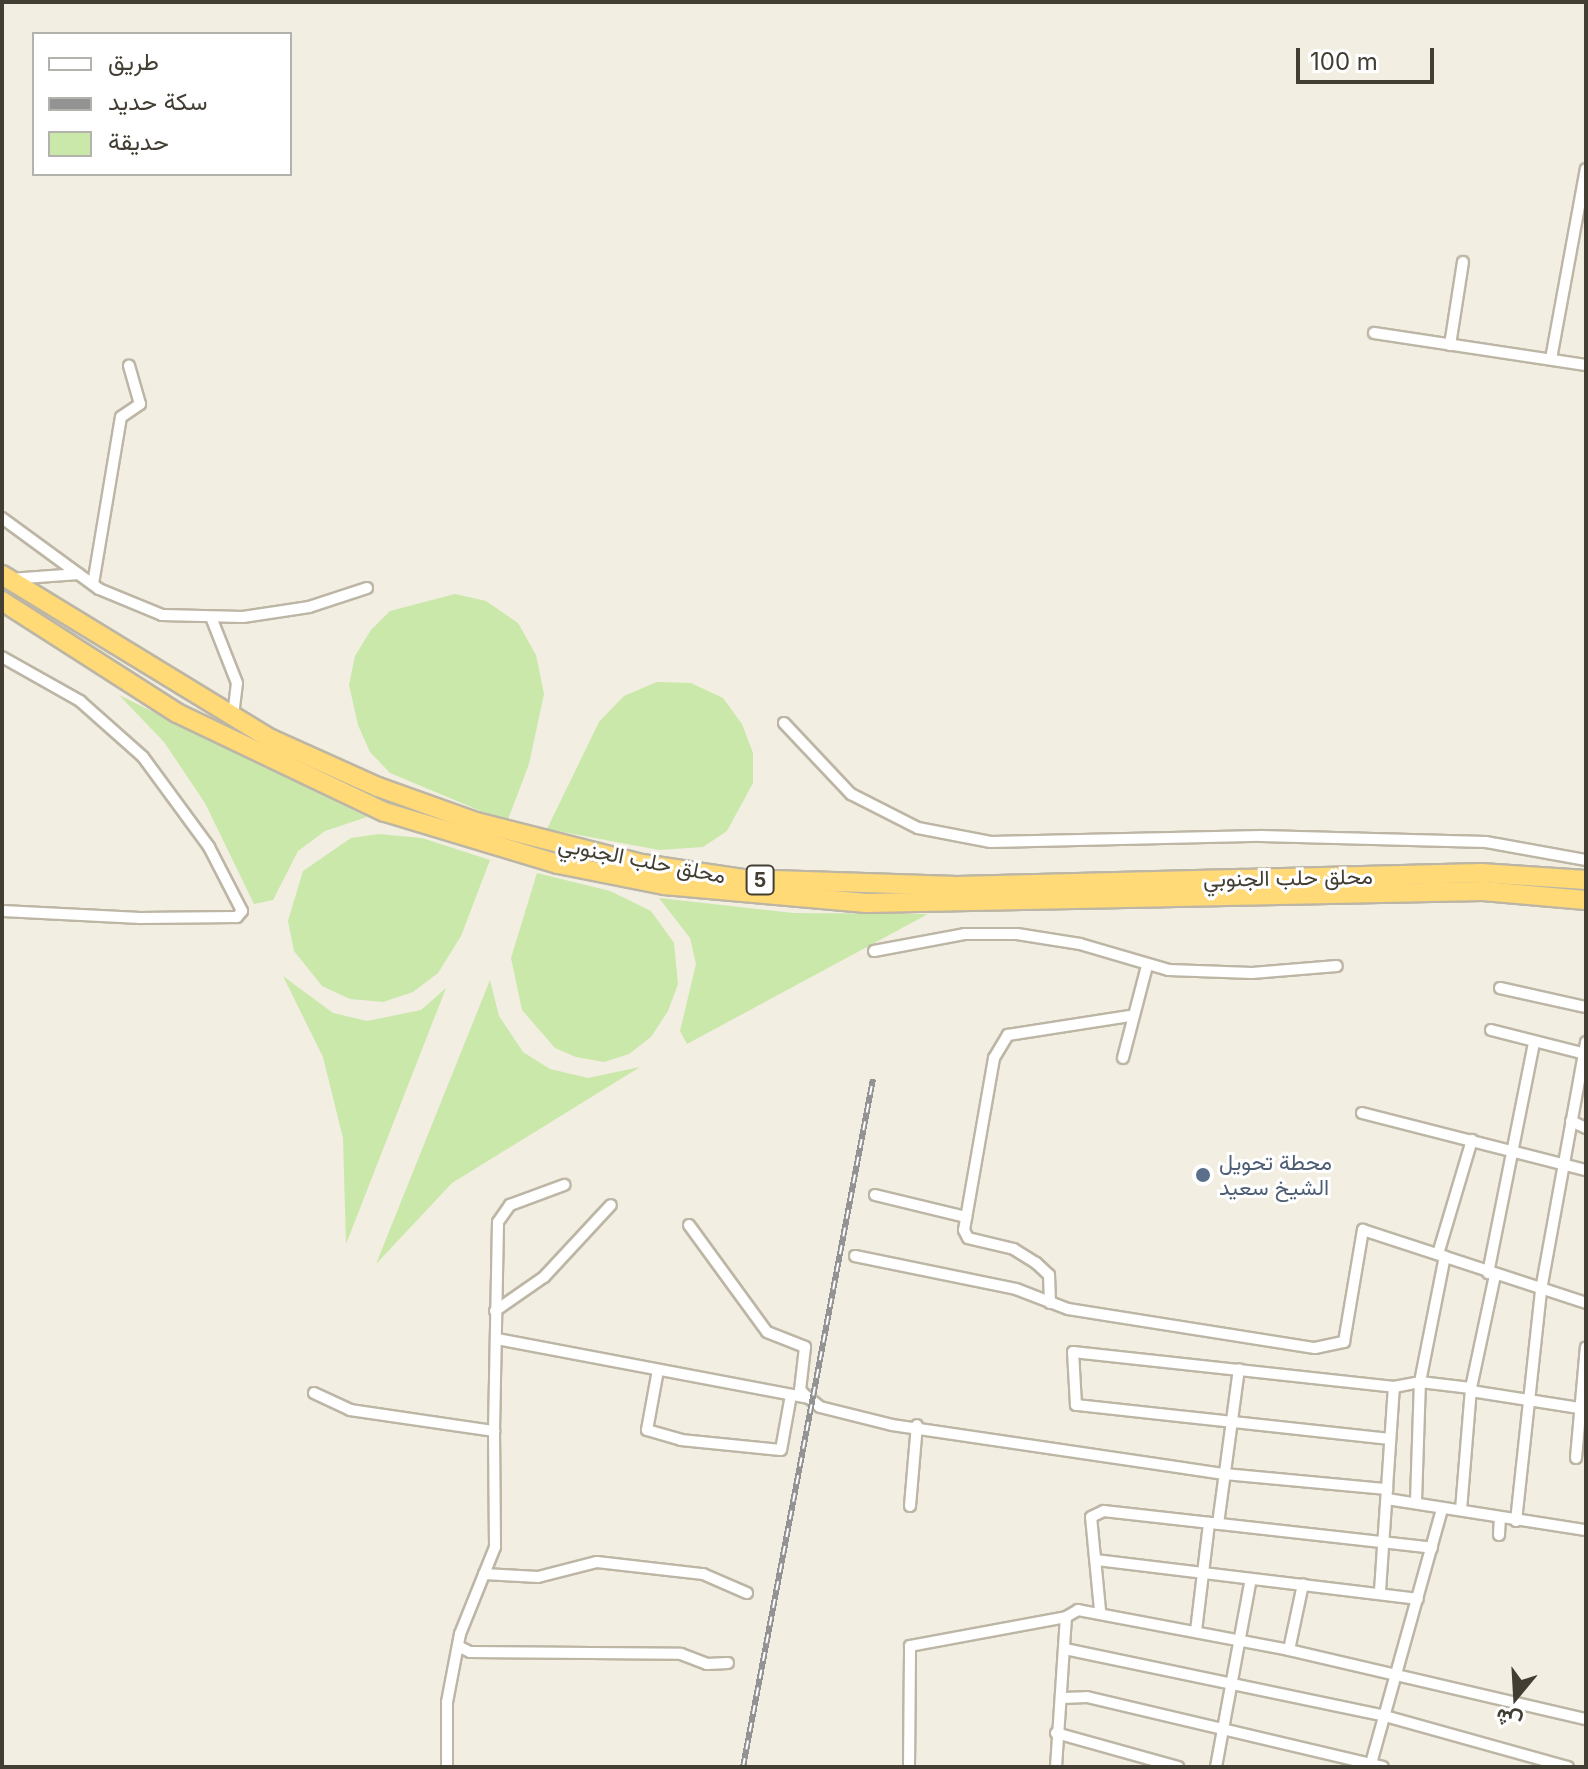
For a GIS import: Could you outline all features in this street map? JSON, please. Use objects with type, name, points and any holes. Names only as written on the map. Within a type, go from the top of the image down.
[{"type":"highway","name":"محلق حلب الجنوبي","points":[[5,578],[233,718],[378,787],[476,822],[642,864],[743,879],[957,886],[1481,873],[1586,880]]},
{"type":"highway","name":"محلق حلب الجنوبي","points":[[2,601],[177,713],[385,812],[558,864],[664,885],[866,903],[1483,891],[1586,900]]},
{"type":"street","points":[[1551,359],[1586,169]]},
{"type":"street","points":[[1450,345],[1463,262]]},
{"type":"street","points":[[1374,333],[1586,365]]},
{"type":"street","points":[[93,584],[121,417],[140,404],[129,366]]},
{"type":"street","points":[[2,518],[93,584],[162,615],[211,617],[309,607],[367,588]]},
{"type":"street","points":[[5,578],[79,574]]},
{"type":"street","points":[[211,617],[237,683],[233,718]]},
{"type":"street","points":[[2,657],[87,707],[143,757],[209,847],[242,913],[140,918],[2,911]]},
{"type":"street","points":[[784,723],[851,794],[918,828],[991,842],[1261,836],[1486,842],[1586,860]]},
{"type":"street","points":[[874,951],[965,934],[1017,934],[1080,944],[1147,966],[1252,973],[1337,966]]},
{"type":"street","points":[[1123,1058],[1130,1016],[1147,966]]},
{"type":"street","points":[[1500,988],[1586,1007]]},
{"type":"street","points":[[1050,1303],[1049,1275],[1014,1249],[968,1238],[966,1217],[987,1087],[1008,1035],[1130,1016]]},
{"type":"street","points":[[1491,1030],[1534,1042],[1585,1050],[1541,1290],[1516,1521]]},
{"type":"street","points":[[1461,1510],[1471,1390],[1534,1042]]},
{"type":"street","points":[[1362,1113],[1586,1170]]},
{"type":"street","points":[[1571,1121],[1586,1128]]},
{"type":"street","points":[[1416,1501],[1420,1382],[1442,1255],[1472,1140]]},
{"type":"street","points":[[447,1767],[447,1702],[458,1646],[495,1547],[495,1311],[501,1212],[564,1185]]},
{"type":"street","points":[[875,1195],[966,1217]]},
{"type":"street","points":[[495,1311],[544,1277],[611,1205]]},
{"type":"street","points":[[689,1225],[767,1332],[805,1347],[800,1390],[820,1407],[892,1425],[917,1425],[1224,1474],[1387,1494],[1442,1509],[1586,1530]]},
{"type":"street","points":[[855,1256],[1016,1289],[1050,1303],[1334,1348],[1344,1342],[1352,1317],[1363,1230],[1586,1303]]},
{"type":"street","points":[[497,1339],[809,1398]]},
{"type":"street","points":[[1576,1458],[1586,1347]]},
{"type":"street","points":[[1390,1439],[1076,1405],[1073,1352],[1394,1387],[1420,1382],[1582,1408]]},
{"type":"street","points":[[1196,1631],[1202,1574],[1224,1474],[1239,1369]]},
{"type":"street","points":[[658,1370],[647,1430],[681,1440],[781,1450],[791,1395]]},
{"type":"street","points":[[1380,1591],[1394,1387]]},
{"type":"street","points":[[314,1393],[350,1410],[494,1431]]},
{"type":"street","points":[[910,1506],[917,1425]]},
{"type":"street","points":[[1370,1766],[1442,1509]]},
{"type":"street","points":[[1100,1610],[1091,1517],[1104,1511],[1432,1548]]},
{"type":"street","points":[[1499,1535],[1500,1518]]},
{"type":"street","points":[[1096,1560],[1202,1574],[1380,1591],[1418,1599]]},
{"type":"street","points":[[484,1574],[538,1577],[597,1562],[703,1574],[747,1593]]},
{"type":"street","points":[[1216,1767],[1226,1730],[1251,1579]]},
{"type":"street","points":[[1289,1650],[1303,1584]]},
{"type":"street","points":[[909,1767],[910,1646],[1100,1610],[1586,1719]]},
{"type":"street","points":[[1056,1767],[1066,1617]]},
{"type":"street","points":[[458,1646],[470,1652],[681,1654],[707,1664],[728,1663]]},
{"type":"street","points":[[1065,1649],[1385,1716],[1568,1767]]},
{"type":"street","points":[[1062,1698],[1087,1697],[1383,1767]]},
{"type":"street","points":[[1056,1733],[1178,1767]]},
{"type":"green space","points":[[455,594],[486,601],[518,623],[536,655],[544,694],[529,764],[507,822],[390,773],[370,752],[358,725],[349,685],[355,656],[371,630],[390,611]]},
{"type":"green space","points":[[657,682],[691,683],[723,698],[742,724],[753,753],[753,783],[727,831],[703,847],[659,850],[547,829],[599,722],[624,696]]},
{"type":"green space","points":[[119,695],[367,817],[325,831],[298,851],[273,900],[254,904],[205,803],[164,742]]},
{"type":"green space","points":[[379,834],[422,838],[490,860],[461,936],[438,973],[413,992],[383,1002],[350,999],[322,986],[294,951],[288,921],[303,871],[351,838]]},
{"type":"green space","points":[[537,873],[610,891],[651,911],[674,943],[678,984],[668,1011],[651,1037],[629,1054],[604,1062],[576,1057],[555,1048],[522,1010],[511,958]]},
{"type":"green space","points":[[659,898],[794,913],[928,914],[687,1044],[680,1031],[696,964],[690,938]]},
{"type":"green space","points":[[283,976],[333,1013],[367,1021],[421,1010],[446,988],[346,1244],[343,1138],[323,1057]]},
{"type":"green space","points":[[490,980],[499,1016],[523,1052],[550,1069],[588,1078],[640,1067],[452,1183],[376,1264]]},
{"type":"railway","points":[[743,1767],[873,1079]]},
{"type":"place","name":"محطة تحويل الشيخ سعيد","points":[[1203,1175]]}]
